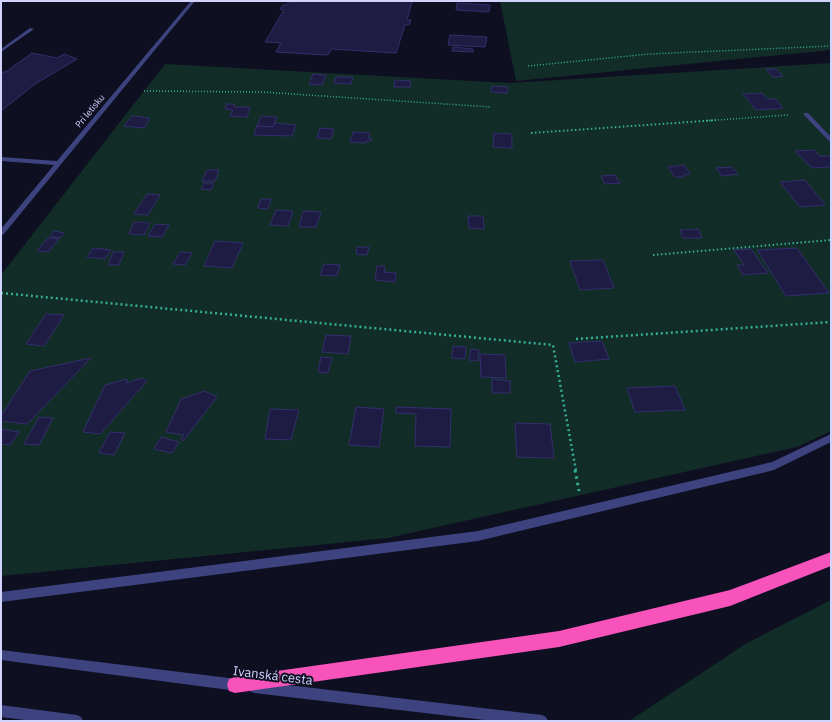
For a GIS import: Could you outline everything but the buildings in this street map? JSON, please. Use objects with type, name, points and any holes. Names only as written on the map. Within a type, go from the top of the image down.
[{"type":"highway","points":[[235,685],[559,639],[730,598],[831,559]]},
{"type":"street","name":"Pri letisku","points":[[1,233],[193,1]]},
{"type":"street","points":[[1,51],[32,29]]},
{"type":"street","points":[[806,114],[831,140]]},
{"type":"street","points":[[1,159],[58,163]]},
{"type":"street","points":[[1,597],[478,536],[774,466],[831,438]]},
{"type":"street","name":"Ivanská cesta","points":[[1,655],[235,685],[542,721]]},
{"type":"street","points":[[1,711],[77,721]]},
{"type":"path","points":[[528,66],[661,52],[831,46]]},
{"type":"path","points":[[118,90],[262,92],[491,107]]},
{"type":"path","points":[[531,133],[806,114]]},
{"type":"path","points":[[653,255],[831,240]]},
{"type":"path","points":[[1,293],[553,345],[580,495],[585,510]]},
{"type":"path","points":[[576,339],[831,322]]},
{"type":"green space","points":[[500,1],[831,1],[831,50],[516,81]]},
{"type":"green space","points":[[831,63],[831,431],[797,447],[388,538],[1,576],[1,275],[165,64],[510,83]]},
{"type":"green space","points":[[831,600],[831,721],[629,721],[747,643]]}]
